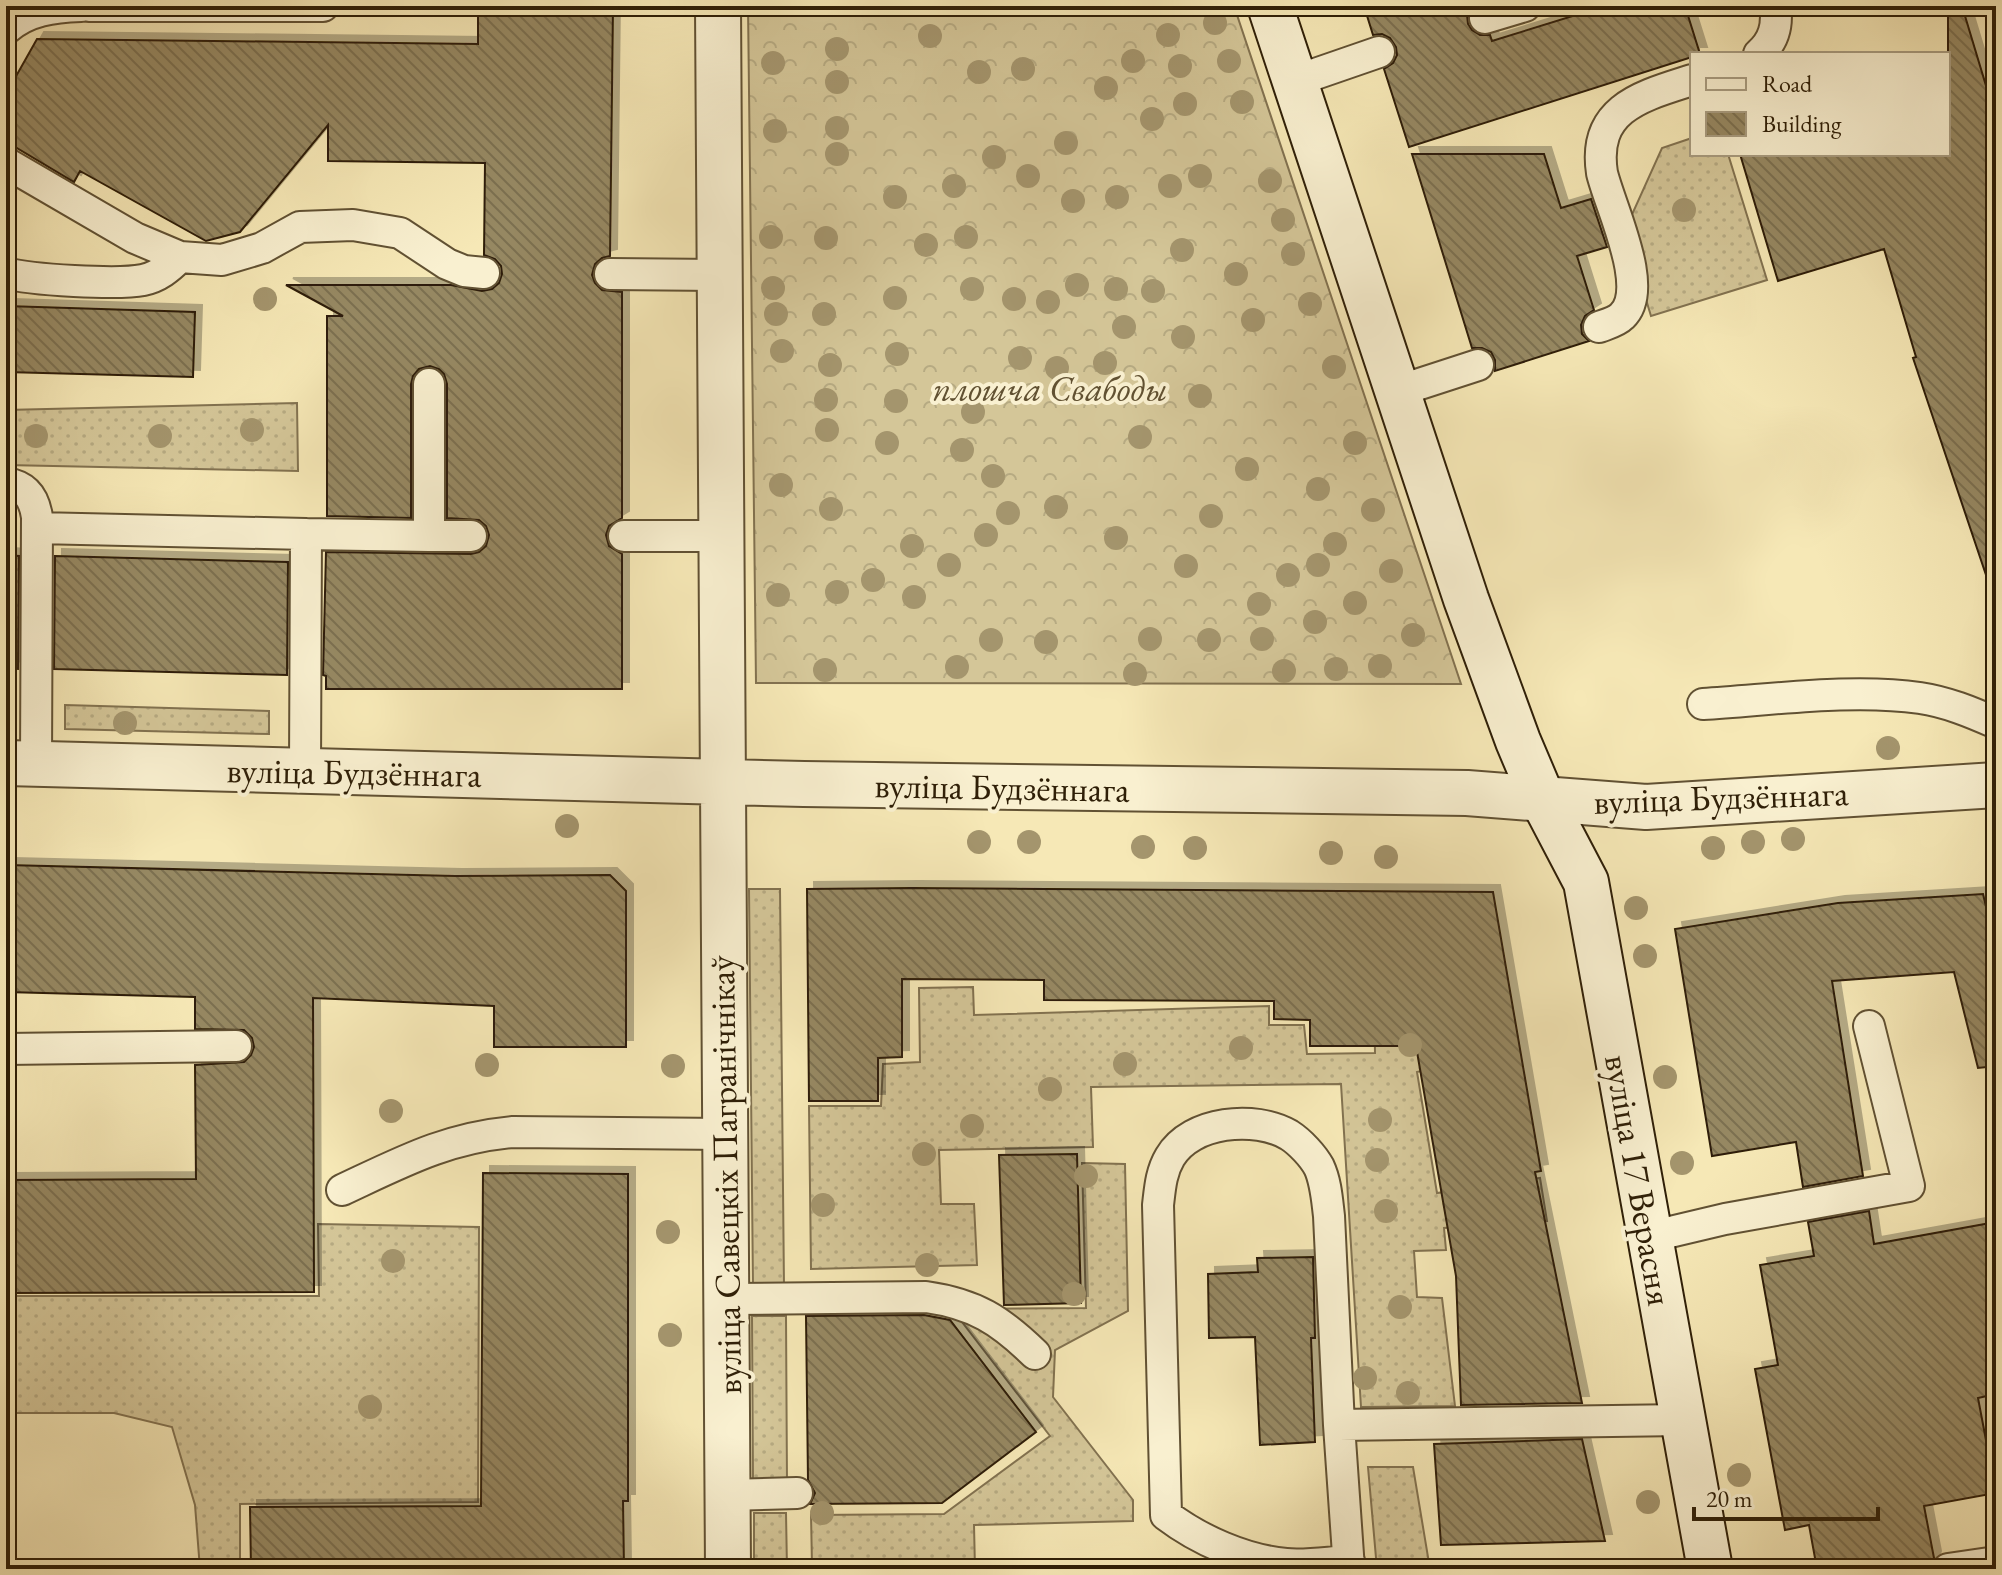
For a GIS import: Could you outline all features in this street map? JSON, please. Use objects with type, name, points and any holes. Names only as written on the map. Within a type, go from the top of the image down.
[{"type":"street","points":[[718,6],[718,275],[725,781]]},
{"type":"street","points":[[1270,6],[1466,599],[1543,800]]},
{"type":"street","name":"вуліца Будзённага","points":[[21,764],[725,781],[1467,793],[1646,807],[1996,785]]},
{"type":"street","name":"вуліца Савецкіх Пагранічнікаў","points":[[725,781],[722,863],[728,1569]]},
{"type":"street","name":"вуліца 17 Верасня","points":[[1543,800],[1586,882],[1710,1569]]},
{"type":"lane","points":[[6,29],[25,16],[42,10],[81,6]]},
{"type":"lane","points":[[89,6],[323,6]]},
{"type":"lane","points":[[1485,18],[1525,6]]},
{"type":"lane","points":[[1761,52],[1774,33],[1777,22],[1775,6]]},
{"type":"lane","points":[[1295,81],[1379,52]]},
{"type":"lane","points":[[1599,327],[1621,317],[1630,304],[1634,289],[1602,173],[1603,136],[1614,117],[1631,102],[1690,81]]},
{"type":"lane","points":[[6,163],[135,238],[180,257],[222,260],[252,252],[300,227],[353,225],[400,233],[447,264],[464,271],[484,273]]},
{"type":"lane","points":[[6,273],[32,278],[128,282],[158,275],[180,257]]},
{"type":"lane","points":[[610,274],[718,275]]},
{"type":"lane","points":[[1398,391],[1478,365]]},
{"type":"lane","points":[[429,384],[429,536]]},
{"type":"lane","points":[[6,483],[18,485],[32,498],[37,528],[21,764]]},
{"type":"lane","points":[[37,528],[471,536]]},
{"type":"lane","points":[[305,770],[306,534]]},
{"type":"lane","points":[[624,536],[722,536]]},
{"type":"lane","points":[[1703,704],[1881,695],[1920,698],[1957,706],[1996,723]]},
{"type":"lane","points":[[1649,1237],[1725,1219],[1909,1186],[1869,1026]]},
{"type":"lane","points":[[6,1049],[236,1046]]},
{"type":"lane","points":[[1217,1126],[1269,1128],[1289,1135],[1319,1167],[1329,1216],[1339,1425],[1349,1565],[1286,1564],[1238,1553],[1189,1532],[1166,1515],[1158,1205],[1162,1171],[1171,1154],[1190,1137],[1217,1126]]},
{"type":"lane","points":[[342,1190],[439,1146],[488,1134],[725,1134]]},
{"type":"lane","points":[[727,1299],[926,1297],[948,1300],[990,1316],[1035,1354]]},
{"type":"lane","points":[[1339,1425],[1683,1420]]},
{"type":"lane","points":[[728,1495],[797,1493]]},
{"type":"lane","points":[[1948,1569],[1996,1562]]},
{"type":"green space","name":"плошча Свабоды","points":[[748,6],[1234,6],[1461,684],[756,683]]},
{"type":"green space","points":[[1690,139],[1690,156],[1729,156],[1767,280],[1651,316],[1625,230],[1662,148]]},
{"type":"green space","points":[[297,403],[298,471],[6,465],[6,410]]},
{"type":"green space","points":[[65,705],[269,711],[269,734],[65,729]]},
{"type":"green space","points":[[749,889],[780,889],[784,1287],[753,1287]]},
{"type":"green space","points":[[973,987],[974,1015],[1269,1006],[1269,1025],[1304,1025],[1307,1054],[1375,1053],[1374,997],[1453,1064],[1417,1072],[1437,1193],[1540,1178],[1547,1221],[1444,1228],[1446,1250],[1414,1251],[1417,1297],[1442,1298],[1455,1406],[1361,1407],[1341,1084],[1091,1087],[1093,1147],[939,1150],[941,1204],[974,1204],[977,1265],[811,1269],[809,1106],[881,1106],[883,1064],[920,1062],[919,988]]},
{"type":"green space","points":[[1082,1163],[1125,1164],[1128,1311],[1055,1350],[1053,1397],[1133,1500],[1133,1521],[974,1525],[975,1569],[890,1569],[889,1563],[812,1565],[811,1515],[944,1514],[1050,1436],[952,1309],[1086,1308]]},
{"type":"green space","points":[[318,1224],[479,1227],[478,1502],[240,1504],[240,1569],[200,1569],[195,1505],[172,1427],[114,1413],[6,1413],[6,1296],[319,1296]]},
{"type":"green space","points":[[752,1316],[786,1316],[787,1483],[753,1483]]},
{"type":"green space","points":[[1368,1467],[1413,1467],[1430,1569],[1377,1569]]},
{"type":"green space","points":[[754,1513],[786,1513],[787,1569],[754,1569]]},
{"type":"building","points":[[478,6],[613,6],[610,256],[595,264],[592,275],[602,290],[622,292],[622,518],[609,526],[606,535],[609,546],[622,554],[622,689],[326,689],[326,676],[323,675],[326,552],[471,554],[486,546],[489,535],[486,526],[479,520],[447,518],[447,384],[444,374],[430,366],[419,369],[411,384],[411,518],[327,516],[327,316],[343,316],[286,285],[451,285],[482,291],[492,289],[499,283],[502,274],[501,266],[495,259],[484,255],[485,163],[328,161],[328,125],[240,232],[206,241],[80,171],[74,182],[15,147],[6,145],[6,94],[37,39],[478,44]]},
{"type":"building","points":[[1364,6],[1472,6],[1467,15],[1468,24],[1480,35],[1490,35],[1492,41],[1605,6],[1685,6],[1699,52],[1690,52],[1690,58],[1409,147],[1384,69],[1393,63],[1397,55],[1396,47],[1390,38],[1382,34],[1373,35]]},
{"type":"building","points":[[1948,6],[1962,6],[1996,119],[1996,577],[1987,578],[1913,358],[1916,357],[1884,249],[1778,281],[1741,156],[1950,156]]},
{"type":"building","points":[[1412,154],[1544,154],[1561,208],[1591,199],[1607,247],[1577,256],[1594,310],[1585,316],[1581,325],[1582,334],[1589,341],[1495,371],[1491,352],[1472,348]]},
{"type":"building","points":[[6,306],[195,312],[193,377],[6,372]]},
{"type":"building","points":[[6,555],[19,556],[18,669],[6,668]]},
{"type":"building","points":[[55,556],[288,562],[287,675],[54,669]]},
{"type":"building","points":[[6,865],[455,876],[610,875],[626,891],[626,1047],[494,1047],[494,1006],[313,998],[314,1292],[6,1293],[6,1180],[196,1179],[195,1065],[244,1062],[254,1047],[252,1038],[244,1030],[195,1029],[195,997],[6,992]]},
{"type":"building","points":[[807,889],[1493,892],[1541,1171],[1535,1172],[1582,1403],[1461,1405],[1456,1276],[1416,1046],[1310,1046],[1310,1020],[1274,1019],[1274,1001],[1044,1000],[1044,980],[902,979],[902,1057],[878,1058],[878,1101],[809,1101]]},
{"type":"building","points":[[1983,894],[1996,948],[1996,1066],[1978,1068],[1954,972],[1832,981],[1863,1176],[1803,1187],[1796,1142],[1712,1156],[1675,929],[1838,903]]},
{"type":"building","points":[[1077,1154],[1081,1303],[1004,1305],[999,1155]]},
{"type":"building","points":[[483,1173],[628,1174],[628,1501],[623,1501],[624,1569],[251,1569],[250,1507],[481,1506]]},
{"type":"building","points":[[1869,1211],[1874,1244],[1996,1222],[1996,1394],[1978,1398],[1996,1493],[1924,1506],[1934,1558],[1930,1569],[1817,1569],[1809,1525],[1785,1530],[1755,1369],[1778,1365],[1760,1265],[1814,1256],[1808,1222]]},
{"type":"building","points":[[1313,1257],[1315,1338],[1311,1338],[1315,1442],[1260,1445],[1255,1337],[1209,1338],[1208,1274],[1258,1272],[1257,1258]]},
{"type":"building","points":[[924,1315],[950,1320],[1036,1432],[942,1503],[810,1504],[815,1493],[808,1480],[806,1316]]},
{"type":"building","points":[[1582,1439],[1605,1541],[1441,1545],[1434,1444]]}]
